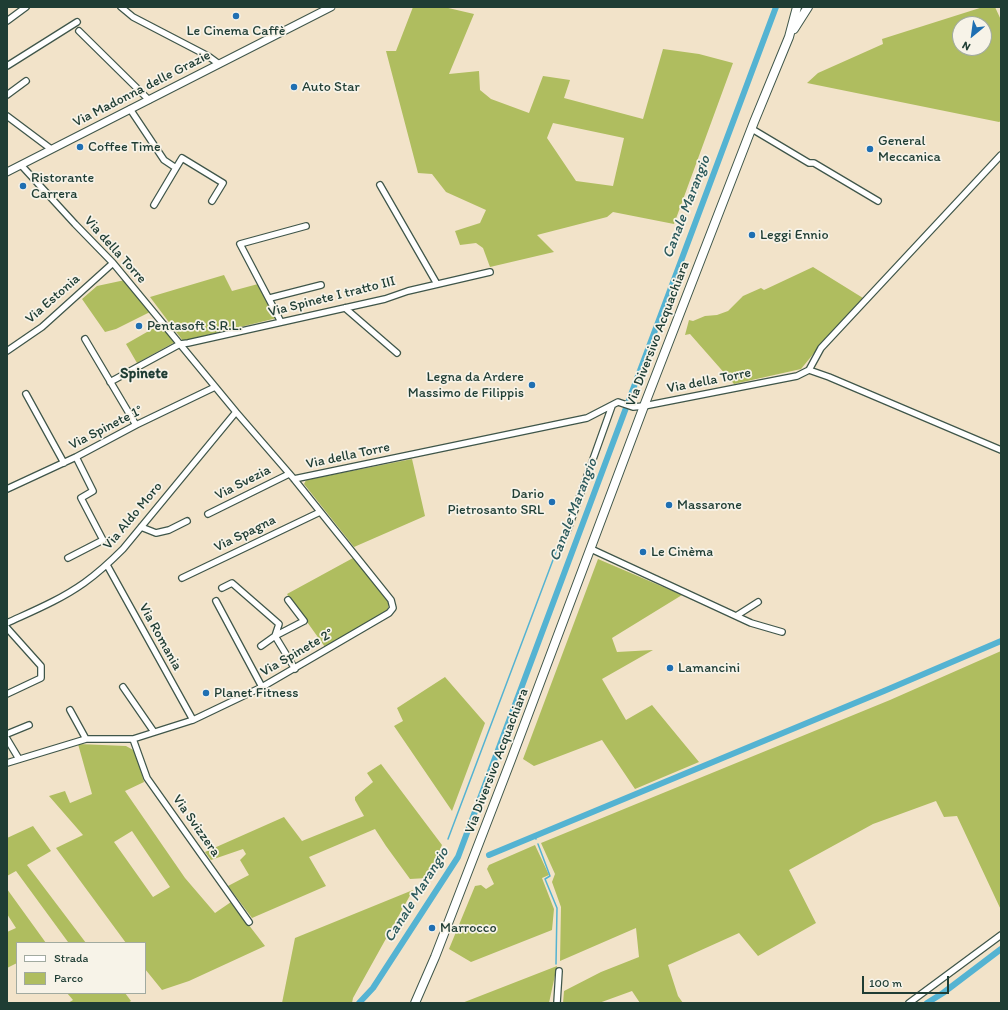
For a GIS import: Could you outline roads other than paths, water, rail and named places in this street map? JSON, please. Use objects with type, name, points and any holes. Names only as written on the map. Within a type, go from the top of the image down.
[{"type":"main road","points":[[789,37],[797,7]]},
{"type":"main road","points":[[789,37],[808,7]]},
{"type":"main road","name":"Via Diversivo Acquachiara","points":[[415,1003],[436,957],[644,406],[789,37]]},
{"type":"street","points":[[7,21],[26,7]]},
{"type":"street","points":[[121,7],[133,17],[219,64]]},
{"type":"street","name":"Via Madonna delle Grazie","points":[[7,172],[331,7]]},
{"type":"street","points":[[7,66],[77,22]]},
{"type":"street","points":[[79,31],[149,100]]},
{"type":"street","points":[[7,94],[26,81]]},
{"type":"street","points":[[130,109],[164,160],[176,168]]},
{"type":"street","points":[[7,116],[52,149]]},
{"type":"street","points":[[752,129],[808,163],[814,162],[878,201]]},
{"type":"street","points":[[1001,155],[821,348],[809,370],[1001,450]]},
{"type":"street","points":[[154,205],[182,158],[223,183],[212,201]]},
{"type":"street","name":"Via della Torre","points":[[21,165],[75,224],[114,263],[215,387],[294,479],[587,418],[618,402],[633,407],[644,406],[797,376],[809,370]]},
{"type":"street","points":[[380,185],[437,284]]},
{"type":"street","points":[[281,322],[270,298],[240,244],[306,226]]},
{"type":"street","name":"Via Estonia","points":[[7,351],[42,327],[114,263]]},
{"type":"street","name":"Via Spinete I tratto III","points":[[110,382],[180,344],[385,299],[408,291],[490,272]]},
{"type":"street","points":[[270,298],[321,285]]},
{"type":"street","points":[[345,308],[397,353]]},
{"type":"street","points":[[85,339],[136,425]]},
{"type":"street","name":"Via Spinete 1°","points":[[7,490],[215,387]]},
{"type":"street","points":[[26,394],[64,463]]},
{"type":"street","points":[[567,532],[612,406]]},
{"type":"street","name":"Via Aldo Moro","points":[[7,623],[54,601],[84,583],[107,565],[124,549],[236,412]]},
{"type":"street","points":[[68,558],[102,540],[81,498],[93,491],[76,457]]},
{"type":"street","name":"Via Svezia","points":[[208,514],[289,474]]},
{"type":"street","name":"Via Spinete 2°","points":[[7,763],[19,758],[86,739],[133,739],[193,720],[262,687],[295,669],[389,613],[393,608],[391,600],[294,479]]},
{"type":"street","name":"Via Spagna","points":[[182,578],[320,512]]},
{"type":"street","points":[[141,527],[156,533],[169,530],[187,521]]},
{"type":"street","points":[[591,549],[736,616],[782,632]]},
{"type":"street","name":"Via Romania","points":[[107,565],[193,720]]},
{"type":"street","points":[[222,588],[232,583],[279,624],[275,636],[295,669]]},
{"type":"street","points":[[261,646],[275,636],[304,621],[288,600]]},
{"type":"street","points":[[216,601],[262,687]]},
{"type":"street","points":[[736,616],[758,602]]},
{"type":"street","points":[[7,628],[41,666],[42,678],[7,694]]},
{"type":"street","points":[[123,688],[154,732]]},
{"type":"street","points":[[70,710],[86,739]]},
{"type":"street","points":[[7,734],[29,725]]},
{"type":"street","points":[[7,738],[19,758]]},
{"type":"street","name":"Via Svizzera","points":[[133,739],[147,778],[249,922]]},
{"type":"street","points":[[909,1003],[1001,935]]},
{"type":"street","points":[[557,1003],[560,971]]},
{"type":"waterway","name":"Canale Marangio","points":[[359,1003],[373,988],[458,857],[776,7]]},
{"type":"waterway","points":[[448,839],[562,536]]},
{"type":"waterway","points":[[489,855],[1001,641]]},
{"type":"waterway","points":[[538,844],[550,876],[545,879],[557,908],[556,964]]},
{"type":"waterway","points":[[927,1003],[943,993],[1001,949]]},
{"type":"place","name":"Le Cinema Caffè","points":[[236,16]]},
{"type":"place","name":"Auto Star","points":[[294,87]]},
{"type":"place","name":"Coffee Time","points":[[80,147]]},
{"type":"place","name":"General Meccanica","points":[[870,149]]},
{"type":"place","name":"Ristorante Carrera","points":[[23,186]]},
{"type":"place","name":"Leggi Ennio","points":[[752,235]]},
{"type":"place","name":"Pentasoft S.R.L.","points":[[139,326]]},
{"type":"place","name":"Legna da Ardere Massimo de Filippis","points":[[532,385]]},
{"type":"place","name":"Dario Pietrosanto SRL","points":[[552,502]]},
{"type":"place","name":"Massarone","points":[[669,505]]},
{"type":"place","name":"Le Cinèma","points":[[643,552]]},
{"type":"place","name":"Lamancini","points":[[670,668]]},
{"type":"place","name":"Planet Fitness","points":[[206,693]]},
{"type":"place","name":"Marrocco","points":[[432,928]]},
{"type":"district","name":"Spinete","points":[[144,374]]}]
